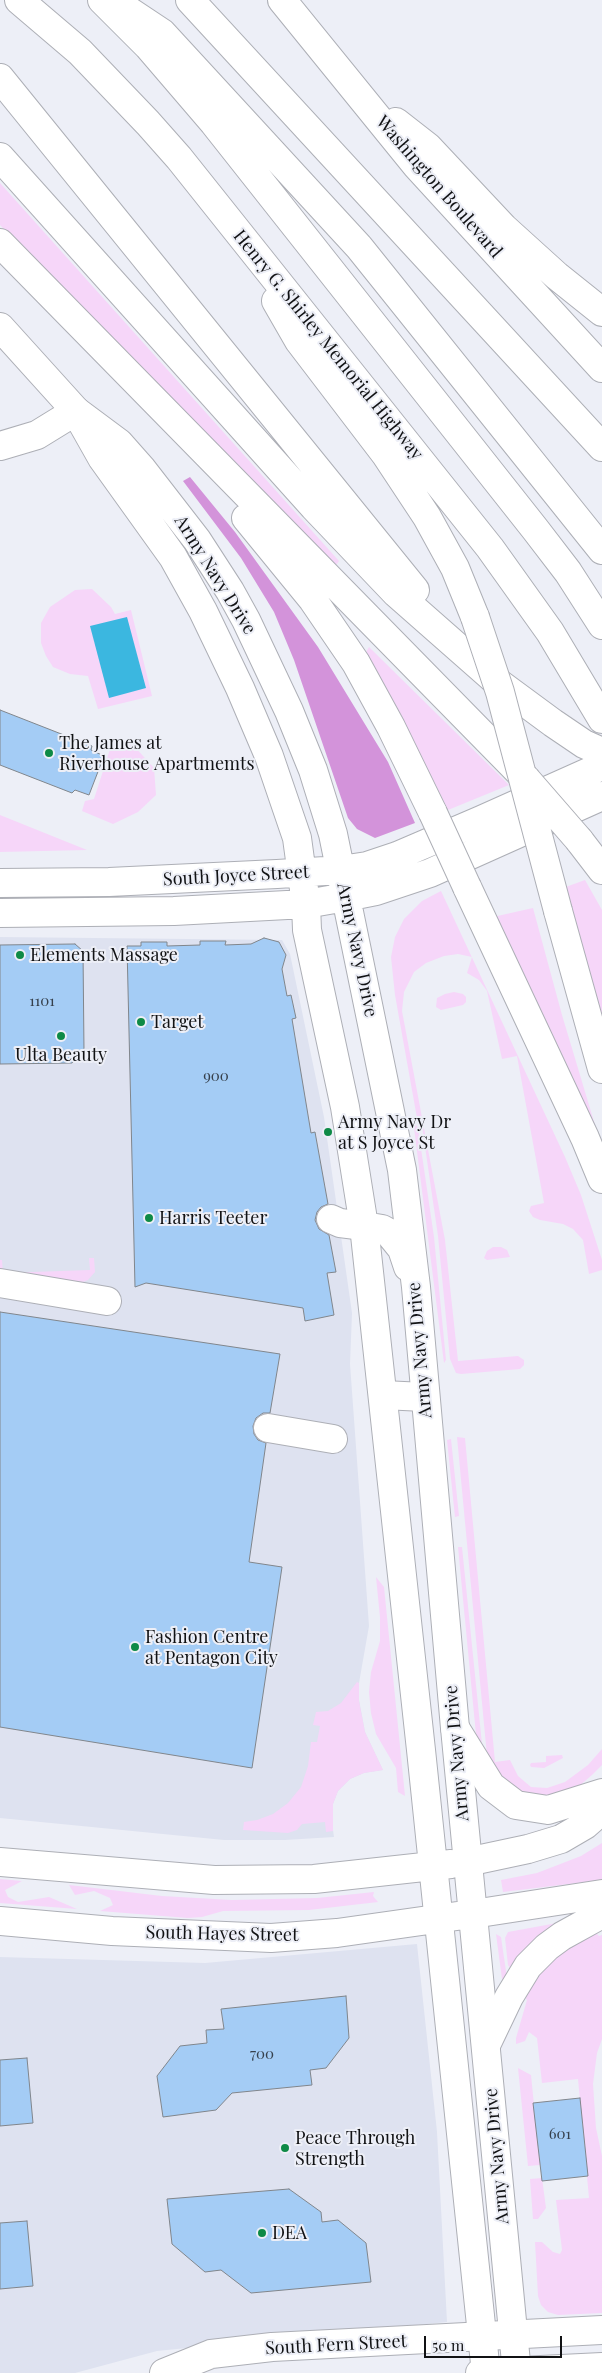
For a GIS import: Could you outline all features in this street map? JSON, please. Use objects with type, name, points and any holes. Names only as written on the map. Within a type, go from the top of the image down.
[{"type":"main road","name":"Henry G. Shirley Memorial Highway","points":[[19,0],[80,52],[179,158],[490,548],[550,632],[578,675],[602,719]]},
{"type":"main road","points":[[102,0],[148,46],[219,130],[535,529],[568,572],[602,625]]},
{"type":"main road","points":[[113,0],[162,33],[329,212],[417,317],[602,550]]},
{"type":"main road","points":[[190,0],[602,447]]},
{"type":"main road","points":[[270,0],[310,35]]},
{"type":"main road","name":"Washington Boulevard","points":[[282,0],[416,165],[602,368]]},
{"type":"main road","points":[[0,78],[466,654]]},
{"type":"main road","points":[[355,88],[428,147],[504,228],[557,276],[602,312]]},
{"type":"main road","points":[[0,157],[314,507],[396,593],[496,681],[593,748]]},
{"type":"main road","points":[[232,224],[299,340],[386,455],[427,517],[455,568],[476,617],[500,692],[602,1068]]},
{"type":"main road","points":[[0,243],[526,779],[579,840],[602,870]]},
{"type":"main road","name":"Army Navy Drive","points":[[0,327],[76,411],[119,443],[142,469],[197,540],[234,598],[290,711],[313,770],[333,834],[402,1170],[416,1287],[424,1397],[487,2042],[517,2373]]},
{"type":"main road","points":[[116,362],[176,444],[264,538],[337,634],[383,711],[433,813],[585,1138],[602,1179]]},
{"type":"main road","points":[[0,446],[37,435],[76,411]]},
{"type":"main road","name":"Army Navy Drive","points":[[76,411],[102,458],[173,557],[202,611],[240,688],[269,756],[297,838],[306,904],[307,930],[345,1107],[364,1226],[434,1866],[486,2373]]},
{"type":"main road","name":"South Joyce Street","points":[[0,883],[109,882],[341,870],[367,866],[397,856],[602,766]]},
{"type":"main road","name":"South Joyce Street","points":[[0,913],[174,911],[306,904],[346,897],[376,891],[430,873],[602,796]]},
{"type":"main road","points":[[104,912],[109,882]]},
{"type":"main road","points":[[331,1219],[340,1223],[382,1229],[396,1240],[402,1249],[416,1287]]},
{"type":"main road","points":[[0,1284],[107,1301]]},
{"type":"main road","points":[[383,1395],[424,1397]]},
{"type":"main road","points":[[268,1428],[333,1439]]},
{"type":"main road","points":[[455,1728],[491,1786],[516,1805],[548,1810],[602,1793]]},
{"type":"main road","points":[[0,1862],[214,1880],[314,1878],[468,1862],[521,1850],[560,1839],[585,1825],[602,1810]]},
{"type":"main road","name":"South Hayes Street","points":[[0,1920],[112,1931],[271,1938],[337,1933],[602,1894]]},
{"type":"main road","points":[[487,2042],[509,1996],[528,1966],[562,1936],[602,1914]]},
{"type":"main road","name":"South Fern Street","points":[[164,2373],[212,2354],[272,2348],[602,2330]]},
{"type":"main road","points":[[480,2373],[517,2373],[602,2367]]},
{"type":"shaded area","points":[[0,183],[339,561],[334,568],[0,225]]},
{"type":"shaded area","points":[[190,477],[235,532],[318,647],[388,762],[415,823],[375,838],[357,829],[348,818],[294,660],[274,612],[241,558],[183,481]]},
{"type":"shaded area","points":[[92,589],[111,607],[115,614],[131,610],[152,696],[98,709],[88,676],[70,674],[53,667],[46,656],[41,643],[41,623],[50,607],[75,590]]},
{"type":"shaded area","points":[[369,647],[509,785],[448,810],[401,715],[366,652]]},
{"type":"shaded area","points":[[112,743],[134,746],[154,768],[156,795],[138,812],[113,824],[82,811],[85,801],[94,799]]},
{"type":"shaded area","points":[[0,815],[87,850],[0,852]]},
{"type":"shaded area","points":[[585,880],[602,910],[602,1030],[563,888]]},
{"type":"shaded area","points":[[441,891],[472,957],[458,954],[444,956],[426,963],[414,972],[404,992],[402,1011],[445,1240],[458,1361],[518,1356],[524,1360],[524,1365],[520,1369],[461,1374],[456,1373],[450,1359],[438,1236],[422,1126],[417,1118],[395,995],[391,957],[395,937],[404,919],[422,901]]},
{"type":"shaded area","points":[[533,908],[562,1015],[598,1135],[493,917]]},
{"type":"shaded area","points":[[0,937],[282,940],[290,954],[324,1117],[352,1313],[350,1364],[369,1626],[359,1683],[359,1700],[365,1732],[383,1770],[364,1773],[350,1779],[338,1791],[331,1816],[334,1837],[285,1840],[224,1840],[0,1818]]},
{"type":"shaded area","points":[[472,957],[581,1195],[602,1260],[602,1270],[589,1274],[583,1240],[573,1229],[563,1224],[540,1220],[533,1217],[529,1211],[531,1206],[544,1203],[517,1056],[502,1059],[487,991],[479,980],[467,973]]},
{"type":"shaded area","points":[[454,992],[463,994],[466,997],[466,1002],[463,1005],[441,1010],[436,1007],[437,998]]},
{"type":"shaded area","points":[[413,1120],[418,1128],[434,1237],[446,1360],[444,1363]]},
{"type":"shaded area","points":[[493,1247],[501,1247],[507,1250],[510,1257],[487,1260],[484,1258],[487,1251]]},
{"type":"shaded area","points":[[89,1258],[94,1258],[95,1272],[88,1280],[75,1285],[0,1274],[0,1260],[2,1260],[3,1273],[90,1270]]},
{"type":"shaded area","points":[[457,1437],[465,1438],[495,1762],[510,1760],[518,1776],[531,1787],[547,1788],[565,1782],[588,1765],[602,1749],[602,1765],[592,1775],[578,1787],[545,1800],[507,1792],[487,1756]]},
{"type":"shaded area","points":[[451,1439],[459,1516],[455,1517],[447,1440]]},
{"type":"shaded area","points":[[458,1547],[462,1547],[483,1754],[477,1745]]},
{"type":"shaded area","points":[[376,1577],[384,1587],[405,1796],[398,1792],[396,1768],[376,1734],[371,1713],[369,1692],[371,1672],[380,1641]]},
{"type":"shaded area","points":[[357,1682],[359,1683],[359,1701],[365,1732],[383,1770],[364,1773],[350,1779],[338,1791],[333,1804],[333,1831],[326,1832],[325,1822],[302,1824],[297,1830],[288,1833],[243,1830],[244,1822],[257,1820],[273,1814],[288,1803],[301,1787],[308,1766],[311,1742],[317,1742],[320,1726],[313,1725],[316,1712],[328,1711],[341,1703]]},
{"type":"shaded area","points":[[562,1755],[563,1758],[544,1768],[531,1767],[530,1765],[531,1763],[546,1762],[546,1756]]},
{"type":"shaded area","points":[[602,1843],[602,1880],[503,1892],[501,1880],[537,1873],[581,1856]]},
{"type":"shaded area","points":[[0,1879],[22,1881],[5,1890],[8,1897],[18,1902],[49,1897],[77,1909],[0,1903]]},
{"type":"shaded area","points":[[69,1885],[162,1896],[232,1900],[317,1898],[374,1892],[373,1896],[378,1902],[309,1910],[223,1911],[202,1917],[188,1918],[100,1911],[113,1905],[110,1898],[94,1891],[75,1895]]},
{"type":"shaded area","points":[[557,1923],[558,1927],[512,1971],[508,1965],[505,1938],[508,1932]]},
{"type":"shaded area","points":[[596,1933],[599,1936],[602,1935],[602,2039],[597,2053],[593,2084],[596,2128],[602,2156],[602,2313],[558,2315],[548,2312],[541,2305],[538,2296],[535,2242],[542,2242],[553,2252],[560,2254],[562,2250],[556,2200],[589,2198],[578,2079],[542,2083],[537,2038],[529,2032],[525,2041],[516,2044],[516,2038],[527,2000],[522,1994],[544,1964],[585,1937]]},
{"type":"shaded area","points":[[496,1934],[501,1937],[507,1978],[502,1979]]},
{"type":"shaded area","points":[[417,1944],[437,2132],[447,2322],[157,2351],[75,2373],[0,2373],[0,1957],[205,1963]]},
{"type":"shaded area","points":[[518,2068],[531,2075],[540,2165],[528,2166]]},
{"type":"shaded area","points":[[542,2178],[546,2208],[538,2219],[533,2219],[530,2179]]},
{"type":"water","points":[[127,617],[146,688],[109,698],[90,626]]},
{"type":"building","name":"The James at Riverhouse Apartmemts","points":[[0,710],[92,746],[91,750],[104,756],[89,795],[75,790],[72,793],[0,765]]},
{"type":"building","points":[[264,938],[279,942],[286,955],[282,969],[287,996],[291,995],[296,1018],[292,1019],[311,1133],[315,1132],[328,1204],[321,1207],[317,1212],[315,1220],[319,1229],[329,1235],[336,1272],[327,1273],[334,1315],[305,1321],[303,1308],[146,1283],[135,1287],[127,946],[141,946],[141,942],[167,942],[167,946],[200,945],[200,941],[226,941],[225,945],[251,944]]},
{"type":"building","points":[[75,944],[83,951],[84,1052],[72,1063],[0,1064],[0,945]]},
{"type":"building","points":[[0,1312],[280,1354],[270,1413],[263,1413],[256,1418],[253,1426],[254,1434],[258,1440],[266,1443],[249,1562],[282,1567],[252,1768],[0,1727]]},
{"type":"building","points":[[346,1996],[349,2038],[326,2068],[310,2070],[312,2085],[232,2093],[216,2110],[163,2117],[157,2076],[180,2046],[207,2043],[206,2030],[224,2029],[221,2009]]},
{"type":"building","points":[[27,2058],[33,2123],[0,2126],[0,2060]]},
{"type":"building","points":[[580,2098],[588,2176],[542,2181],[533,2103]]},
{"type":"building","name":"DEA","points":[[289,2189],[321,2212],[322,2222],[338,2220],[366,2243],[371,2282],[251,2293],[221,2270],[205,2272],[172,2244],[167,2199]]},
{"type":"building","points":[[27,2221],[33,2286],[0,2289],[0,2223]]},
{"type":"place","name":"The James at Riverhouse Apartmemts","points":[[49,753]]},
{"type":"place","name":"Elements Massage","points":[[20,955]]},
{"type":"place","name":"Target","points":[[141,1022]]},
{"type":"place","name":"Ulta Beauty","points":[[61,1036]]},
{"type":"place","name":"Army Navy Dr at S Joyce St","points":[[328,1132]]},
{"type":"place","name":"Harris Teeter","points":[[149,1218]]},
{"type":"place","name":"Fashion Centre at Pentagon City","points":[[135,1647]]},
{"type":"place","name":"Peace Through Strength","points":[[285,2148]]},
{"type":"place","name":"DEA","points":[[262,2233]]}]
